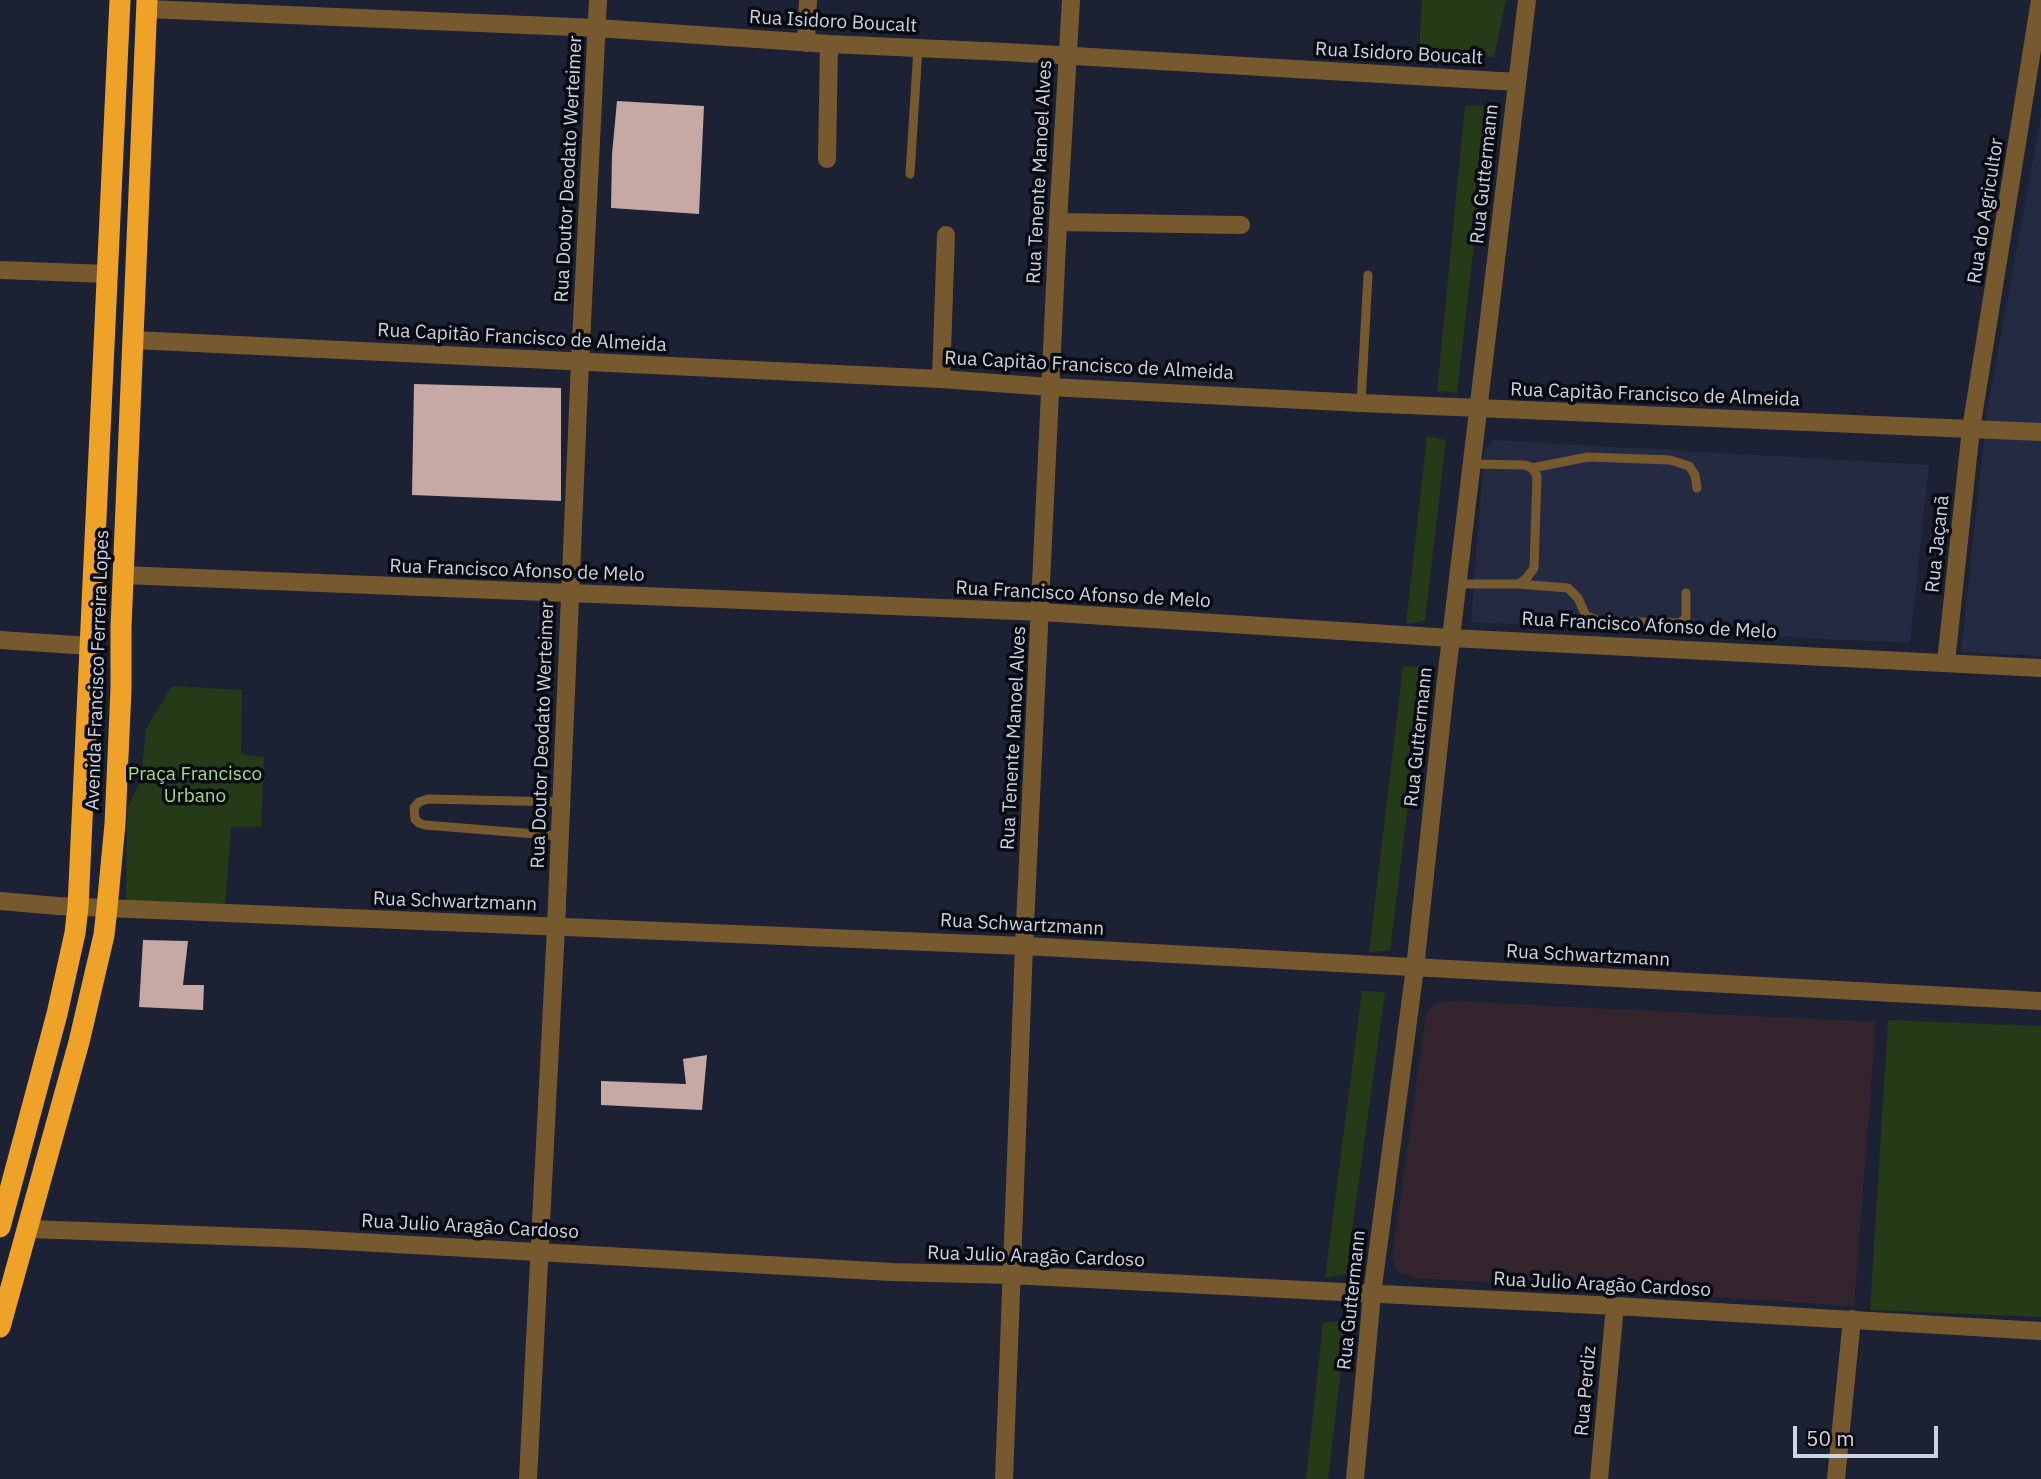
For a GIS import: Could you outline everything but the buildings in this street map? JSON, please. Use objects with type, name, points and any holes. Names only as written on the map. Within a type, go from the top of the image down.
[{"type":"highway","name":"Avenida Francisco Ferreira Lopes","points":[[0,1227],[54,1026],[75,933],[78,907],[120,0]]},
{"type":"highway","name":"Avenida Francisco Ferreira Lopes","points":[[0,1328],[79,1042],[104,935],[107,908],[115,824],[147,5]]},
{"type":"highway","points":[[0,1238],[29,1229]]},
{"type":"street","name":"Rua Doutor Deodato Werteimer","points":[[528,1479],[598,0]]},
{"type":"street","points":[[806,43],[808,0]]},
{"type":"street","name":"Rua Tenente Manoel Alves","points":[[1004,1479],[1024,946],[1071,0]]},
{"type":"street","name":"Rua Guttermann","points":[[1355,1479],[1372,1294],[1415,968],[1451,638],[1527,0]]},
{"type":"street","name":"Rua do Agricultor","points":[[1971,429],[2040,0]]},
{"type":"street","name":"Rua Isidoro Boucalt","points":[[147,5],[597,28],[806,43],[1517,82]]},
{"type":"street","points":[[827,159],[829,44]]},
{"type":"street","points":[[1058,222],[1241,225]]},
{"type":"street","points":[[941,379],[946,235]]},
{"type":"street","points":[[0,270],[108,274]]},
{"type":"street","name":"Rua Capitão Francisco de Almeida","points":[[134,340],[1480,408],[2041,432]]},
{"type":"street","name":"Rua Jaçanã","points":[[1946,662],[1971,429]]},
{"type":"street","name":"Rua Francisco Afonso de Melo","points":[[123,575],[1041,612],[1451,638],[2041,668]]},
{"type":"street","points":[[0,640],[90,646]]},
{"type":"street","name":"Rua Schwartzmann","points":[[0,901],[78,907],[1024,946],[2041,1001]]},
{"type":"street","name":"Rua Julio Aragão Cardoso","points":[[29,1229],[306,1239],[892,1272],[1011,1275],[1615,1306],[2041,1331]]},
{"type":"street","name":"Rua Perdiz","points":[[1599,1479],[1615,1306]]},
{"type":"street","points":[[1836,1479],[1852,1319]]},
{"type":"lane","points":[[910,174],[918,48]]},
{"type":"lane","points":[[1361,402],[1368,275]]},
{"type":"lane","points":[[1473,464],[1525,465],[1532,468],[1588,457],[1670,460],[1689,466],[1695,475],[1697,488]]},
{"type":"lane","points":[[1518,584],[1526,579],[1534,568],[1536,476],[1532,468]]},
{"type":"lane","points":[[1458,584],[1518,584],[1568,589],[1578,598],[1586,616],[1600,621],[1680,623],[1686,618],[1686,593]]},
{"type":"lane","points":[[560,836],[425,825],[415,819],[414,808],[419,802],[428,799],[561,802]]},
{"type":"shaded area","points":[[2041,116],[2041,656],[1961,652],[1987,411]]},
{"type":"shaded area","points":[[1494,440],[1929,465],[1910,643],[1471,622],[1484,452]]},
{"type":"shaded area","points":[[1453,1001],[1876,1022],[1854,1306],[1416,1278],[1399,1273],[1392,1259],[1426,1015],[1434,1004]]},
{"type":"green space","points":[[1422,0],[1506,0],[1494,57],[1419,50]]},
{"type":"green space","points":[[1490,105],[1457,393],[1437,391],[1465,106]]},
{"type":"green space","points":[[1427,436],[1446,440],[1425,621],[1406,624]]},
{"type":"green space","points":[[1403,666],[1425,668],[1390,950],[1369,952]]},
{"type":"green space","name":"Praça Francisco Urbano","points":[[172,686],[242,690],[241,754],[264,757],[261,827],[231,827],[225,908],[126,907],[127,809],[141,780],[146,729]]},
{"type":"green space","points":[[1362,991],[1385,992],[1346,1274],[1325,1278]]},
{"type":"green space","points":[[1888,1020],[2041,1026],[2041,1317],[1870,1310]]},
{"type":"green space","points":[[1339,1321],[1346,1328],[1328,1479],[1306,1479],[1323,1323]]}]
